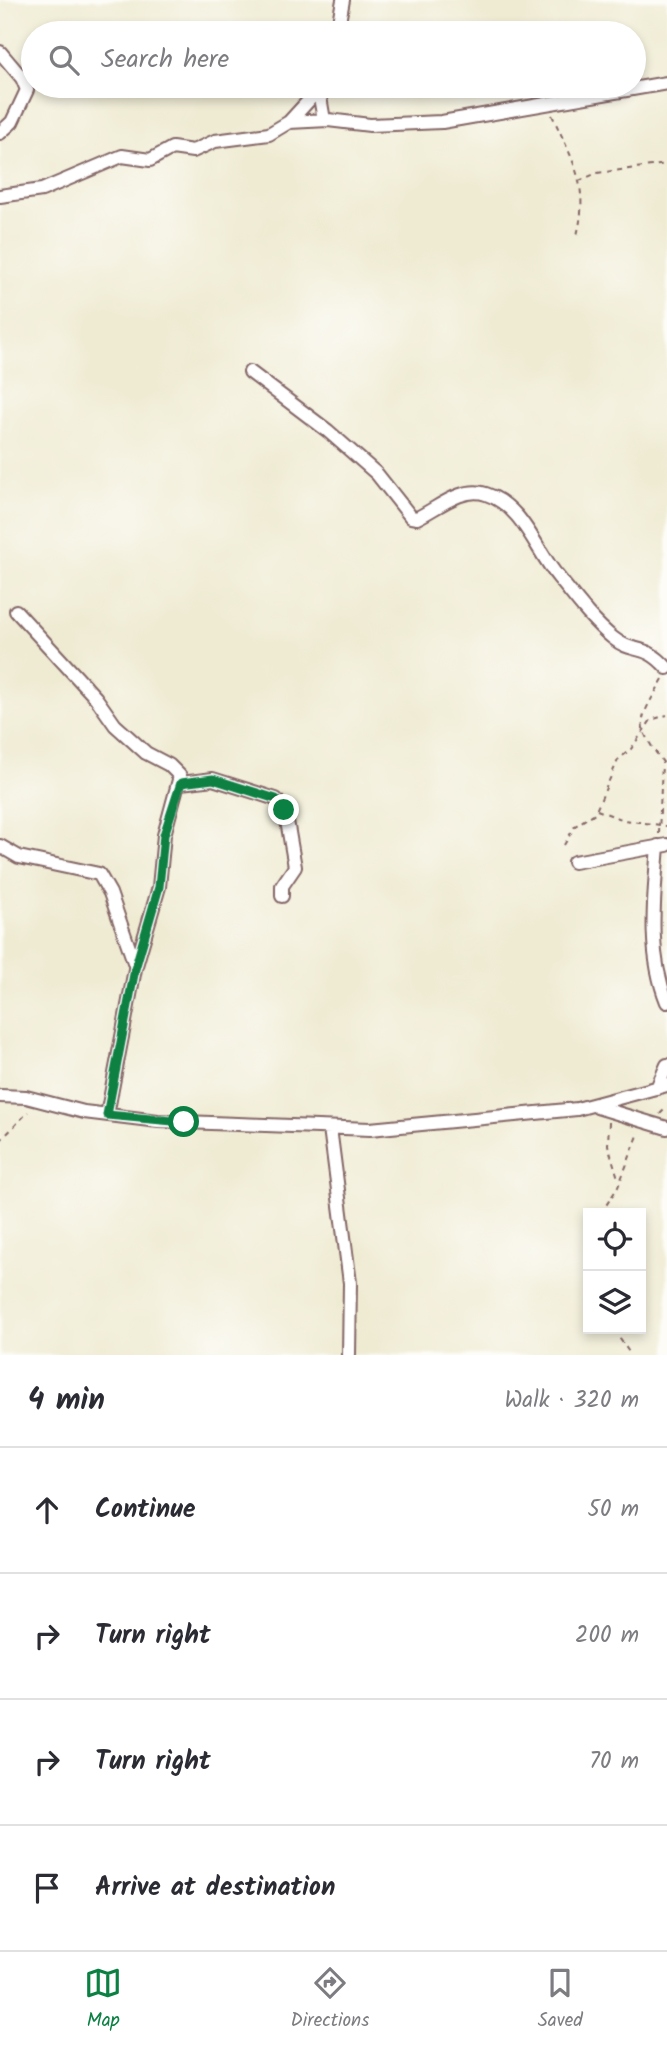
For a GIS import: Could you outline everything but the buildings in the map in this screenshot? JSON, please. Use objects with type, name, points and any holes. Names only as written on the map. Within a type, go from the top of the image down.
[{"type":"street","points":[[339,21],[343,0]]},
{"type":"street","points":[[0,52],[21,77]]},
{"type":"street","points":[[646,87],[667,83]]},
{"type":"street","points":[[0,133],[12,122],[23,98]]},
{"type":"street","points":[[0,196],[42,190],[122,156],[150,160],[172,148],[193,150],[215,141],[260,137],[289,122],[312,98]]},
{"type":"street","points":[[320,98],[324,120]]},
{"type":"street","points":[[289,122],[324,120],[370,125],[442,122],[581,98]]},
{"type":"street","points":[[250,372],[327,431],[377,474],[411,517],[417,518],[449,500],[477,492],[500,500],[530,533],[558,577],[613,638],[628,646],[648,650],[665,663]]},
{"type":"street","points":[[16,611],[96,698],[115,725],[146,753],[175,770],[181,783],[164,835],[159,887],[136,967],[107,1115]]},
{"type":"street","points":[[181,783],[213,779],[265,795],[281,803],[286,815],[295,867],[282,886],[282,896]]},
{"type":"street","points":[[574,862],[663,845],[659,982],[667,1002]]},
{"type":"street","points":[[0,846],[19,857],[99,874],[110,893],[136,967]]},
{"type":"street","points":[[0,1096],[26,1097],[107,1115],[158,1121],[330,1128],[416,1126],[594,1106],[662,1086],[667,1065]]},
{"type":"street","points":[[594,1106],[667,1128]]},
{"type":"street","points":[[330,1128],[350,1283],[349,1355]]},
{"type":"path","points":[[547,104],[579,181],[584,206],[576,236]]},
{"type":"path","points":[[579,181],[604,172],[667,164]]},
{"type":"path","points":[[665,663],[642,719],[642,731],[667,768]]},
{"type":"path","points":[[564,845],[575,826],[597,810],[615,763],[635,744],[650,721],[667,715]]},
{"type":"path","points":[[642,719],[650,721]]},
{"type":"path","points":[[662,762],[659,826],[663,845]]},
{"type":"path","points":[[597,810],[624,820],[667,826]]},
{"type":"path","points":[[0,1141],[19,1118],[43,1102]]},
{"type":"path","points":[[611,1111],[608,1145],[619,1181]]},
{"type":"path","points":[[604,1208],[619,1181],[637,1135],[648,1121]]},
{"type":"path","points":[[619,1334],[631,1355]]},
{"type":"route","points":[[184,1122],[107,1115],[135,969],[143,934],[159,887],[164,835],[181,783],[196,779],[213,779],[265,795],[276,799],[284,810]]}]
